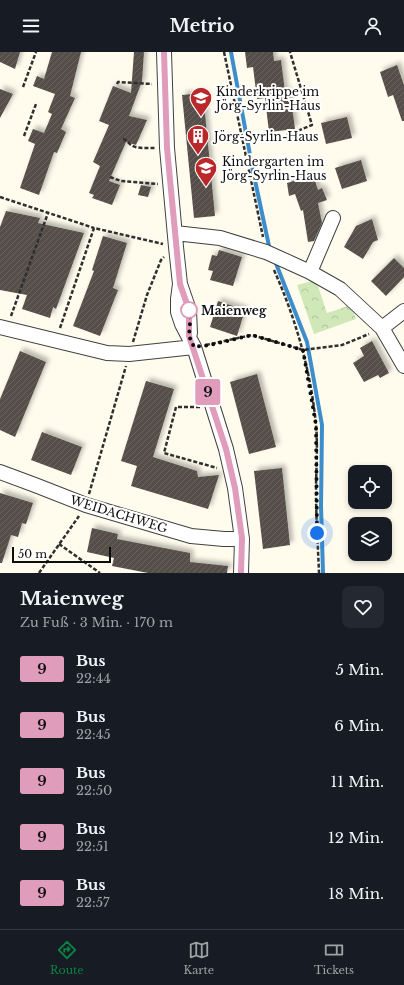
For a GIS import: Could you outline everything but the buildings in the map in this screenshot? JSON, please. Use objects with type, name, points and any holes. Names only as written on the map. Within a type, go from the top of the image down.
[{"type":"street","points":[[164,52],[167,148],[180,284],[189,310],[192,342],[232,472],[242,538],[241,573]]},
{"type":"street","points":[[310,272],[333,218]]},
{"type":"street","points":[[175,240],[220,238],[266,252],[310,272],[340,289],[382,328],[404,366]]},
{"type":"street","points":[[382,328],[404,311]]},
{"type":"street","points":[[3,328],[107,353],[129,354],[192,342]]},
{"type":"street","name":"WEIDACHWEG","points":[[0,472],[86,505],[191,536],[224,539],[242,538]]},
{"type":"path","points":[[23,87],[36,52]]},
{"type":"path","points":[[224,52],[266,252],[286,298],[304,350],[316,425],[316,506],[319,573]]},
{"type":"path","points":[[287,134],[312,125],[290,52]]},
{"type":"path","points":[[117,84],[118,82],[165,85]]},
{"type":"path","points":[[24,136],[36,104]]},
{"type":"path","points":[[123,138],[131,145],[142,148],[167,148]]},
{"type":"path","points":[[110,177],[122,181],[170,186]]},
{"type":"path","points":[[0,197],[94,228],[175,240],[161,260],[147,295],[86,505],[39,573]]},
{"type":"path","points":[[3,328],[48,213]]},
{"type":"path","points":[[56,341],[94,228]]},
{"type":"path","points":[[192,342],[210,345],[252,335],[304,350],[342,345],[382,328]]},
{"type":"path","points":[[196,408],[176,407],[164,453],[232,472]]},
{"type":"path","points":[[59,544],[100,573]]},
{"type":"green space","points":[[316,280],[327,313],[351,305],[356,319],[314,334],[297,285]]},
{"type":"waterway","points":[[231,52],[253,171],[269,246]]},
{"type":"waterway","points":[[275,261],[307,342],[322,425],[321,506],[323,573]]},
{"type":"bus line","name":"9","points":[[164,52],[167,148],[180,284],[186,297],[189,310],[189,336],[194,347],[226,449],[235,488],[242,538],[241,573]]},
{"type":"place","name":"Kinderkrippe im Jörg-Syrlin-Haus","points":[[201,118]]},
{"type":"place","name":"Jörg-Syrlin-Haus","points":[[198,156]]},
{"type":"place","name":"Kindergarten im Jörg-Syrlin-Haus","points":[[206,188]]},
{"type":"place","name":"Maienweg","points":[[189,310]]},
{"type":"route","points":[[189,310],[189,336],[194,347],[210,345],[252,335],[303,350],[316,425],[317,533]]}]
